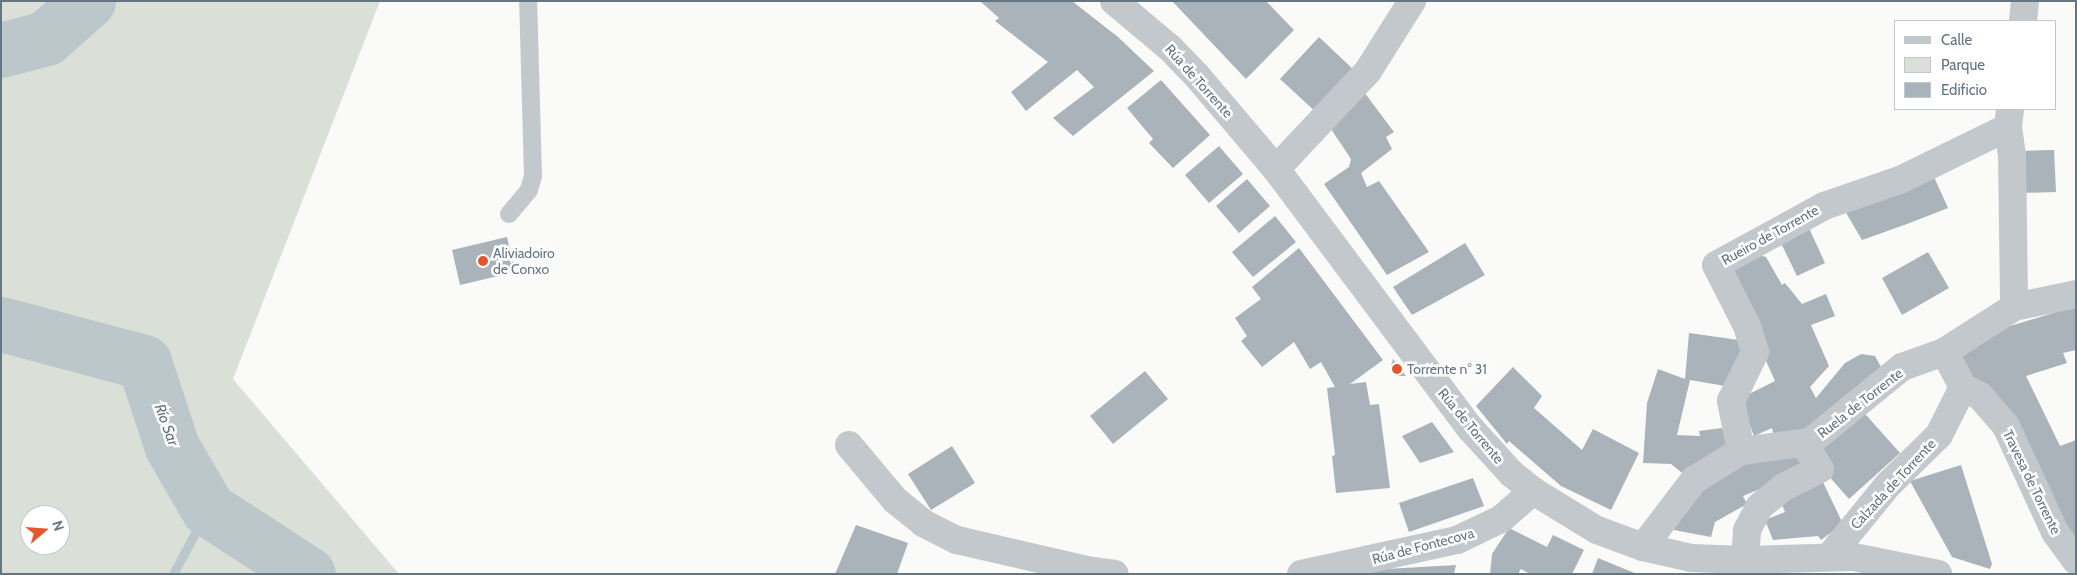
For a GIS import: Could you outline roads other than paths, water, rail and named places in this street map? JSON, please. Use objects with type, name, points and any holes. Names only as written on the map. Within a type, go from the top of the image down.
[{"type":"street","name":"Rúa de Torrente","points":[[1114,1],[1170,48],[1276,169],[1470,428],[1511,473],[1532,491],[1597,530],[1643,547],[1728,565],[1830,556],[1880,560],[1938,574]]},
{"type":"street","points":[[1276,169],[1368,71],[1412,1]]},
{"type":"street","points":[[2022,20],[2025,1]]},
{"type":"street","points":[[2009,118],[2012,154],[2014,307]]},
{"type":"street","name":"Rueiro de Torrente","points":[[1741,451],[1731,401],[1755,352],[1747,326],[1716,265],[1824,206],[1900,180],[2009,118]]},
{"type":"street","points":[[1962,387],[1944,352],[2014,307],[2076,294]]},
{"type":"street","name":"Ruela de Torrente","points":[[1643,547],[1694,480],[1741,451],[1810,442],[1902,367],[1944,352]]},
{"type":"street","name":"Calzada de Torrente","points":[[1830,556],[1888,485],[1939,435],[1962,387]]},
{"type":"street","name":"Travesa de Torrente","points":[[1962,387],[1980,396],[2006,426],[2055,532],[2076,561]]},
{"type":"street","name":"Ruela de Torrente","points":[[1728,565],[1759,507],[1784,487],[1820,469],[1804,443]]},
{"type":"street","points":[[849,445],[895,500],[923,523],[957,540],[1087,570],[1115,574]]},
{"type":"street","name":"Rúa de Fontecova","points":[[1301,574],[1456,540],[1501,519],[1532,491]]},
{"type":"lane","points":[[509,214],[529,190],[533,176],[528,1]]},
{"type":"waterway","name":"Río Sar","points":[[1,50],[46,38],[88,1]]},
{"type":"waterway","name":"Río Sar","points":[[1,324],[144,362],[172,447],[208,509],[308,574]]},
{"type":"waterway","points":[[173,574],[208,509]]},
{"type":"place","name":"Aliviadoiro de Conxo","points":[[483,261]]},
{"type":"place","name":"Torrente n° 31","points":[[1397,369]]}]
